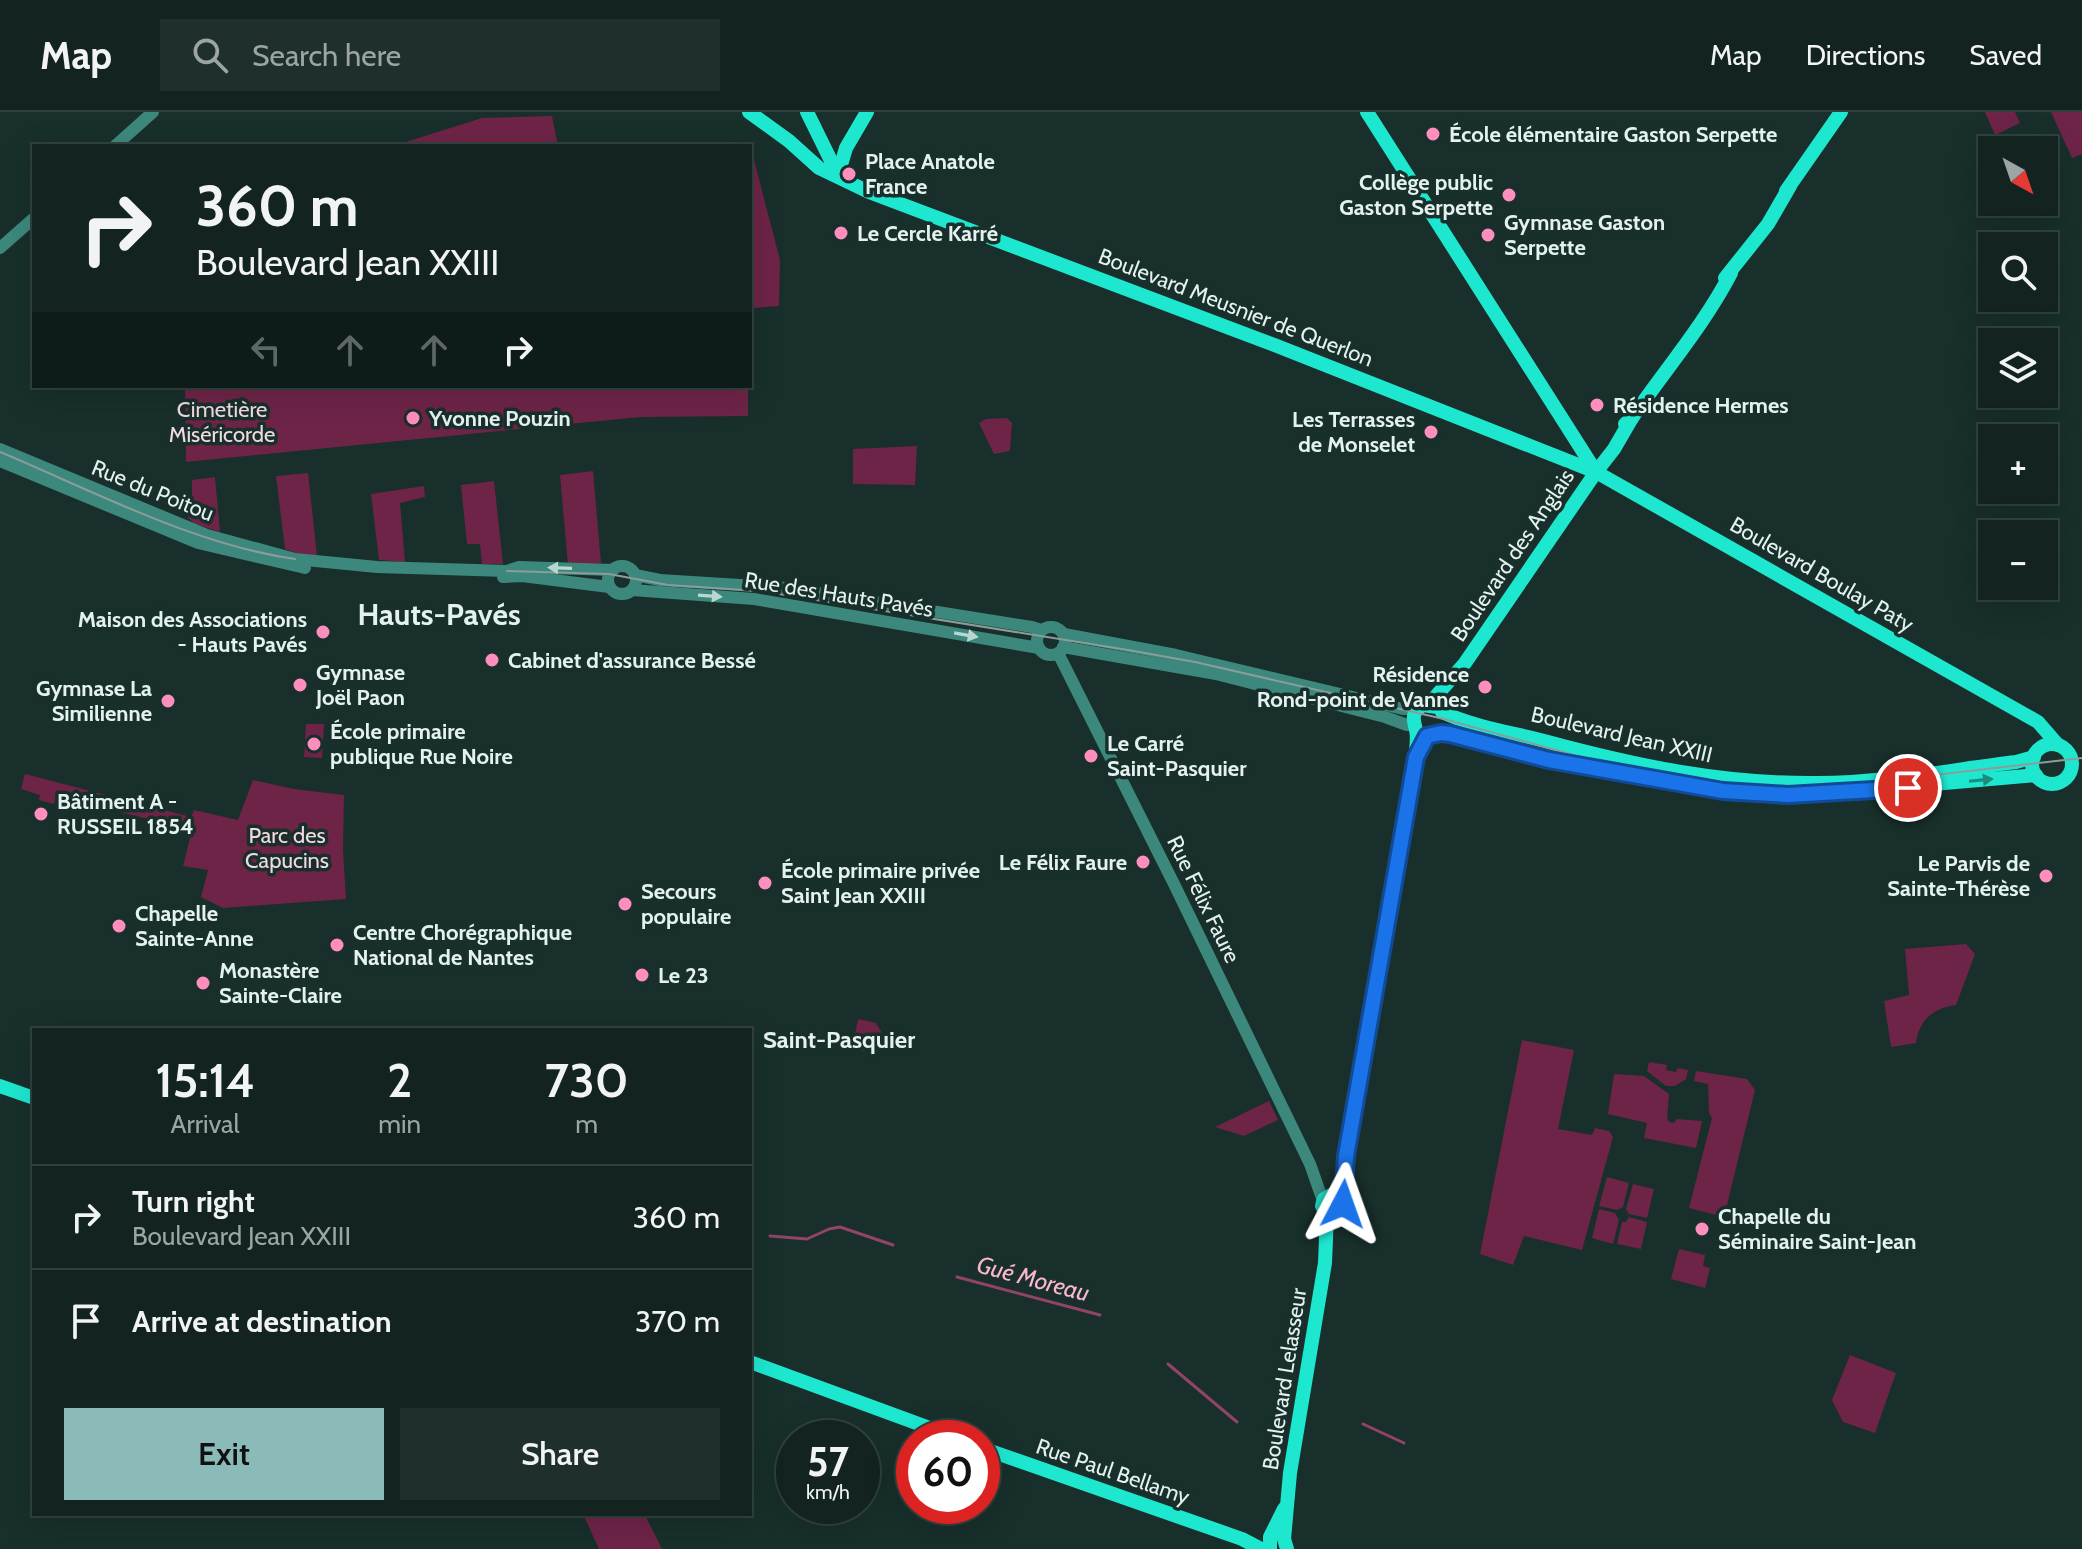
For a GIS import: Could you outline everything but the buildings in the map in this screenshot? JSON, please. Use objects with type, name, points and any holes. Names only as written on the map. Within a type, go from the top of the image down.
[{"type":"main road","points":[[749,112],[819,168],[859,187]]},
{"type":"main road","points":[[807,112],[838,175]]},
{"type":"main road","points":[[838,175],[846,148],[867,112]]},
{"type":"main road","points":[[1367,112],[1596,472]]},
{"type":"main road","name":"Boulevard des Anglais","points":[[1433,709],[1619,442],[1668,365],[1714,304],[1757,229],[1841,112]]},
{"type":"main road","points":[[789,141],[828,156],[846,148]]},
{"type":"main road","points":[[846,148],[859,187]]},
{"type":"main road","name":"Boulevard Meusnier de Querlon","points":[[859,187],[1596,472]]},
{"type":"main road","name":"Boulevard Boulay Paty","points":[[1596,472],[2026,716],[2044,727],[2050,749]]},
{"type":"main road","points":[[1433,709],[1443,725],[1424,731],[1413,717],[1433,709]]},
{"type":"main road","name":"Boulevard Jean XXIII","points":[[1433,709],[1631,763],[1687,775],[1746,780],[1810,783],[1871,780],[2016,762],[2050,749],[2082,751]]},
{"type":"main road","name":"Boulevard Jean XXIII","points":[[1424,731],[1450,734],[1549,760],[1680,785],[1744,793],[1840,793],[2036,775]]},
{"type":"main road","name":"Boulevard Lelasseur","points":[[1270,1548],[1287,1502],[1325,1263],[1331,1203],[1346,1156],[1416,757],[1424,731]]},
{"type":"main road","points":[[2050,749],[2072,762],[2076,772],[2060,782],[2051,783],[2036,775],[2033,767],[2050,749]]},
{"type":"main road","points":[[0,1086],[32,1097]]},
{"type":"main road","points":[[752,1363],[908,1420]]},
{"type":"main road","name":"Rue Paul Bellamy","points":[[1000,1454],[1270,1548]]},
{"type":"main road","name":"Rue Paul Bellamy","points":[[1230,1536],[1245,1549]]},
{"type":"street","points":[[117,144],[153,112]]},
{"type":"street","points":[[0,248],[32,220]]},
{"type":"street","name":"Rue du Poitou","points":[[0,449],[199,532],[295,559],[377,567],[613,570]]},
{"type":"street","name":"Rue du Poitou","points":[[0,461],[205,546],[268,561],[331,571],[442,578],[522,576],[609,587]]},
{"type":"street","points":[[624,566],[635,575],[636,583],[632,590],[620,594],[609,587],[608,579],[613,570],[624,566]]},
{"type":"street","name":"Rue des Hauts Pavés","points":[[635,575],[660,580],[787,588],[1041,630]]},
{"type":"street","name":"Rue des Hauts Pavés","points":[[632,590],[754,599],[1039,648]]},
{"type":"street","points":[[1062,645],[1053,626],[1041,630],[1037,639],[1039,648],[1047,654],[1062,645],[1176,655],[1403,709],[1433,709]]},
{"type":"street","points":[[1062,645],[1216,674],[1385,717],[1424,731]]},
{"type":"street","name":"Rue Félix Faure","points":[[1062,645],[1175,886],[1331,1203]]},
{"type":"green space","points":[[1985,112],[2015,112],[2020,123],[1995,135]]},
{"type":"green space","points":[[2051,112],[2082,112],[2082,154],[2072,158]]},
{"type":"green space","points":[[552,116],[558,144],[399,144],[482,118]]},
{"type":"green space","points":[[752,156],[780,260],[779,306],[753,308],[752,316]]},
{"type":"green space","name":"Cimetière Miséricorde","points":[[185,388],[748,388],[748,416],[640,417],[186,462]]},
{"type":"green space","points":[[1007,418],[1012,423],[1010,451],[994,454],[979,423],[986,419]]},
{"type":"green space","points":[[917,446],[915,485],[853,484],[853,449]]},
{"type":"green space","points":[[593,471],[601,563],[568,565],[560,475]]},
{"type":"green space","points":[[308,473],[317,556],[285,549],[276,476]]},
{"type":"green space","points":[[215,477],[220,532],[195,524],[188,518],[188,508],[192,507],[192,480]]},
{"type":"green space","points":[[494,481],[503,564],[482,564],[480,544],[467,544],[461,485]]},
{"type":"green space","points":[[424,486],[425,497],[400,503],[405,562],[379,560],[371,494]]},
{"type":"green space","points":[[306,724],[324,724],[322,758],[304,757]]},
{"type":"green space","name":"Parc des Capucins","points":[[25,774],[191,817],[194,810],[238,820],[253,780],[344,795],[346,899],[223,908],[201,897],[208,870],[183,866],[192,830],[56,796],[54,804],[39,800],[40,795],[21,789]]},
{"type":"green space","points":[[1966,944],[1975,954],[1956,1005],[1928,1016],[1920,1028],[1916,1043],[1891,1047],[1884,1001],[1909,995],[1905,949]]},
{"type":"green space","points":[[858,1019],[876,1023],[885,1038],[864,1051],[855,1049],[853,1044]]},
{"type":"green space","points":[[1522,1040],[1574,1050],[1558,1129],[1592,1135],[1595,1128],[1609,1131],[1613,1137],[1582,1250],[1524,1236],[1513,1265],[1480,1254]]},
{"type":"green space","points":[[1649,1062],[1667,1065],[1666,1070],[1688,1070],[1686,1079],[1675,1086],[1666,1086],[1647,1071]]},
{"type":"green space","points":[[1696,1071],[1747,1079],[1755,1090],[1724,1217],[1689,1208],[1712,1118],[1708,1084],[1694,1081]]},
{"type":"green space","points":[[1614,1074],[1644,1076],[1669,1094],[1669,1122],[1674,1123],[1677,1119],[1702,1121],[1696,1148],[1644,1138],[1647,1123],[1608,1114]]},
{"type":"green space","points":[[1269,1101],[1278,1120],[1244,1136],[1215,1127]]},
{"type":"green space","points":[[1607,1177],[1629,1183],[1623,1207],[1617,1210],[1599,1206]]},
{"type":"green space","points":[[1633,1184],[1654,1189],[1647,1218],[1629,1214],[1626,1209]]},
{"type":"green space","points":[[1599,1209],[1615,1213],[1619,1220],[1613,1244],[1592,1238]]},
{"type":"green space","points":[[1629,1217],[1647,1222],[1641,1249],[1617,1244],[1622,1222]]},
{"type":"green space","points":[[1679,1249],[1705,1255],[1703,1266],[1710,1268],[1705,1288],[1671,1279]]},
{"type":"green space","points":[[1850,1355],[1896,1373],[1875,1433],[1843,1422],[1832,1400]]},
{"type":"green space","points":[[584,1516],[648,1516],[662,1549],[599,1549]]},
{"type":"waterway","name":"Gué Moreau","points":[[770,1236],[807,1239],[840,1227],[893,1245]]},
{"type":"waterway","name":"Gué Moreau","points":[[957,1277],[1100,1315]]},
{"type":"waterway","name":"Gué Moreau","points":[[1168,1364],[1237,1422]]},
{"type":"waterway","name":"Gué Moreau","points":[[1363,1424],[1404,1443]]},
{"type":"tram line","points":[[0,452],[182,529],[257,552],[295,559]]},
{"type":"tram line","points":[[507,571],[609,574],[668,585],[760,591],[1128,650],[1195,662],[1444,719],[1599,762],[1711,783],[1773,788],[1830,787],[2082,758]]},
{"type":"place","name":"École élémentaire Gaston Serpette","points":[[1433,134]]},
{"type":"place","name":"Place Anatole France","points":[[849,174]]},
{"type":"place","name":"Collège public Gaston Serpette","points":[[1509,195]]},
{"type":"place","name":"Le Cercle Karré","points":[[841,233]]},
{"type":"place","name":"Gymnase Gaston Serpette","points":[[1488,235]]},
{"type":"place","name":"Résidence Hermes","points":[[1597,405]]},
{"type":"place","name":"Yvonne Pouzin","points":[[413,418]]},
{"type":"place","name":"Les Terrasses de Monselet","points":[[1431,432]]},
{"type":"place","name":"Maison des Associations - Hauts Pavés","points":[[323,632]]},
{"type":"place","name":"Cabinet d'assurance Bessé","points":[[492,660]]},
{"type":"place","name":"Gymnase Joël Paon","points":[[300,685]]},
{"type":"place","name":"Résidence Rond-point de Vannes","points":[[1485,687]]},
{"type":"place","name":"Gymnase La Similienne","points":[[168,701]]},
{"type":"place","name":"École primaire publique Rue Noire","points":[[314,744]]},
{"type":"place","name":"Le Carré Saint-Pasquier","points":[[1091,756]]},
{"type":"place","name":"Bâtiment A - RUSSEIL 1854","points":[[41,814]]},
{"type":"place","name":"Le Félix Faure","points":[[1143,862]]},
{"type":"place","name":"Le Parvis de Sainte-Thérèse","points":[[2046,876]]},
{"type":"place","name":"École primaire privée Saint Jean XXIII","points":[[765,883]]},
{"type":"place","name":"Secours populaire","points":[[625,904]]},
{"type":"place","name":"Chapelle Sainte-Anne","points":[[119,926]]},
{"type":"place","name":"Centre Chorégraphique National de Nantes","points":[[337,945]]},
{"type":"place","name":"Le 23","points":[[642,975]]},
{"type":"place","name":"Monastère Sainte-Claire","points":[[203,983]]},
{"type":"place","name":"Chapelle du Séminaire Saint-Jean","points":[[1702,1229]]},
{"type":"district","name":"Hauts-Pavés","points":[[439,615]]},
{"type":"district","name":"Saint-Pasquier","points":[[839,1040]]},
{"type":"route","points":[[1343,1204],[1346,1156],[1416,757],[1427,736],[1450,734],[1549,760],[1723,791],[1788,795],[1908,788]]}]
